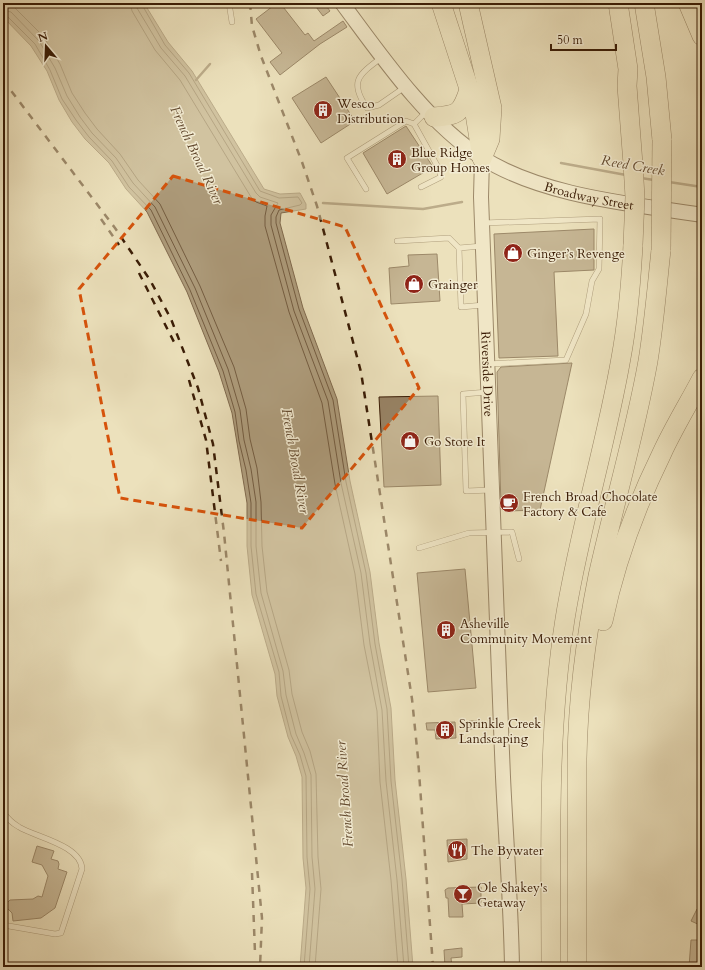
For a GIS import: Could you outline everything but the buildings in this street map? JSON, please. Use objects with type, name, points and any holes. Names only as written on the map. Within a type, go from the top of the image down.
[{"type":"highway","points":[[441,3],[473,101],[482,158]]},
{"type":"highway","points":[[468,3],[492,108],[490,139],[482,158]]},
{"type":"highway","points":[[605,3],[620,69],[628,86]]},
{"type":"highway","points":[[551,967],[552,760],[559,659],[573,573],[622,356],[629,309],[635,197],[628,69],[618,3]]},
{"type":"highway","points":[[577,967],[578,731],[591,621],[598,577],[648,362],[655,313],[661,250],[662,140],[656,76],[644,3]]},
{"type":"highway","points":[[688,3],[702,36]]},
{"type":"highway","points":[[431,114],[452,116],[458,113],[464,107],[469,90]]},
{"type":"highway","points":[[577,800],[581,790],[588,702],[596,649],[619,556],[662,453],[702,378]]},
{"type":"main road","points":[[342,3],[407,86],[431,114],[448,131],[482,158]]},
{"type":"main road","name":"Broadway Street","points":[[482,158],[511,172],[558,190],[702,215]]},
{"type":"main road","name":"Riverside Drive","points":[[482,158],[482,223],[493,532],[503,779],[511,904],[512,967]]},
{"type":"lane","points":[[229,3],[232,22]]},
{"type":"lane","points":[[383,56],[365,69],[358,79],[356,90],[367,108],[379,105],[407,86]]},
{"type":"lane","points":[[366,189],[347,158],[406,122],[414,124],[431,114]]},
{"type":"lane","points":[[414,124],[439,170],[441,177],[421,187]]},
{"type":"lane","points":[[482,223],[600,219],[599,269],[592,280],[586,314],[566,360],[487,364]]},
{"type":"lane","points":[[397,241],[450,238],[459,248],[461,307],[485,305]]},
{"type":"lane","points":[[459,248],[483,246]]},
{"type":"lane","points":[[488,392],[463,394],[466,491],[492,490]]},
{"type":"lane","points":[[419,548],[469,533],[512,532],[520,559]]},
{"type":"lane","points":[[3,812],[19,828],[62,845],[78,859],[82,869],[61,933],[55,934],[3,925]]},
{"type":"highlighted area","points":[[173,176],[345,227],[419,388],[302,528],[120,498],[79,289]]},
{"type":"water","name":"French Broad River","points":[[3,3],[144,3],[168,42],[192,71],[264,189],[280,194],[300,193],[306,204],[306,209],[281,213],[280,223],[303,308],[337,399],[350,481],[370,572],[379,643],[391,708],[395,780],[406,879],[413,967],[300,967],[306,888],[303,858],[302,777],[296,756],[288,737],[277,696],[275,674],[252,595],[247,546],[247,503],[232,413],[219,372],[187,292],[147,212],[126,189],[109,163],[85,139],[72,122],[59,100],[47,71],[31,46],[3,17]]},
{"type":"waterway","points":[[196,80],[210,64]]},
{"type":"waterway","name":"Reed Creek","points":[[561,163],[626,175]]},
{"type":"waterway","name":"Reed Creek","points":[[641,178],[654,180]]},
{"type":"waterway","name":"Reed Creek","points":[[669,182],[702,187]]},
{"type":"waterway","name":"Reed Creek","points":[[323,203],[423,209],[462,202]]},
{"type":"railway","points":[[250,3],[252,26],[261,56],[302,162],[317,206],[361,372],[412,699],[418,758],[433,967]]},
{"type":"railway","points":[[3,80],[115,228],[150,280],[171,319],[198,388],[213,444],[224,533],[262,918],[260,967]]},
{"type":"railway","points":[[101,219],[119,245]]},
{"type":"railway","points":[[139,273],[176,346]]},
{"type":"railway","points":[[189,380],[206,440],[221,561]]},
{"type":"railway","points":[[252,873],[255,953]]},
{"type":"place","name":"Wesco Distribution","points":[[323,110]]},
{"type":"place","name":"Blue Ridge Group Homes","points":[[397,159]]},
{"type":"place","name":"Ginger’s Revenge","points":[[513,253]]},
{"type":"place","name":"Grainger","points":[[414,284]]},
{"type":"place","name":"Go Store It","points":[[410,441]]},
{"type":"place","name":"French Broad Chocolate Factory & Cafe","points":[[509,503]]},
{"type":"place","name":"Asheville Community Movement","points":[[446,630]]},
{"type":"place","name":"Sprinkle Creek Landscaping","points":[[445,730]]},
{"type":"place","name":"The Bywater","points":[[457,850]]},
{"type":"place","name":"Ole Shakey's Getaway","points":[[463,894]]}]
